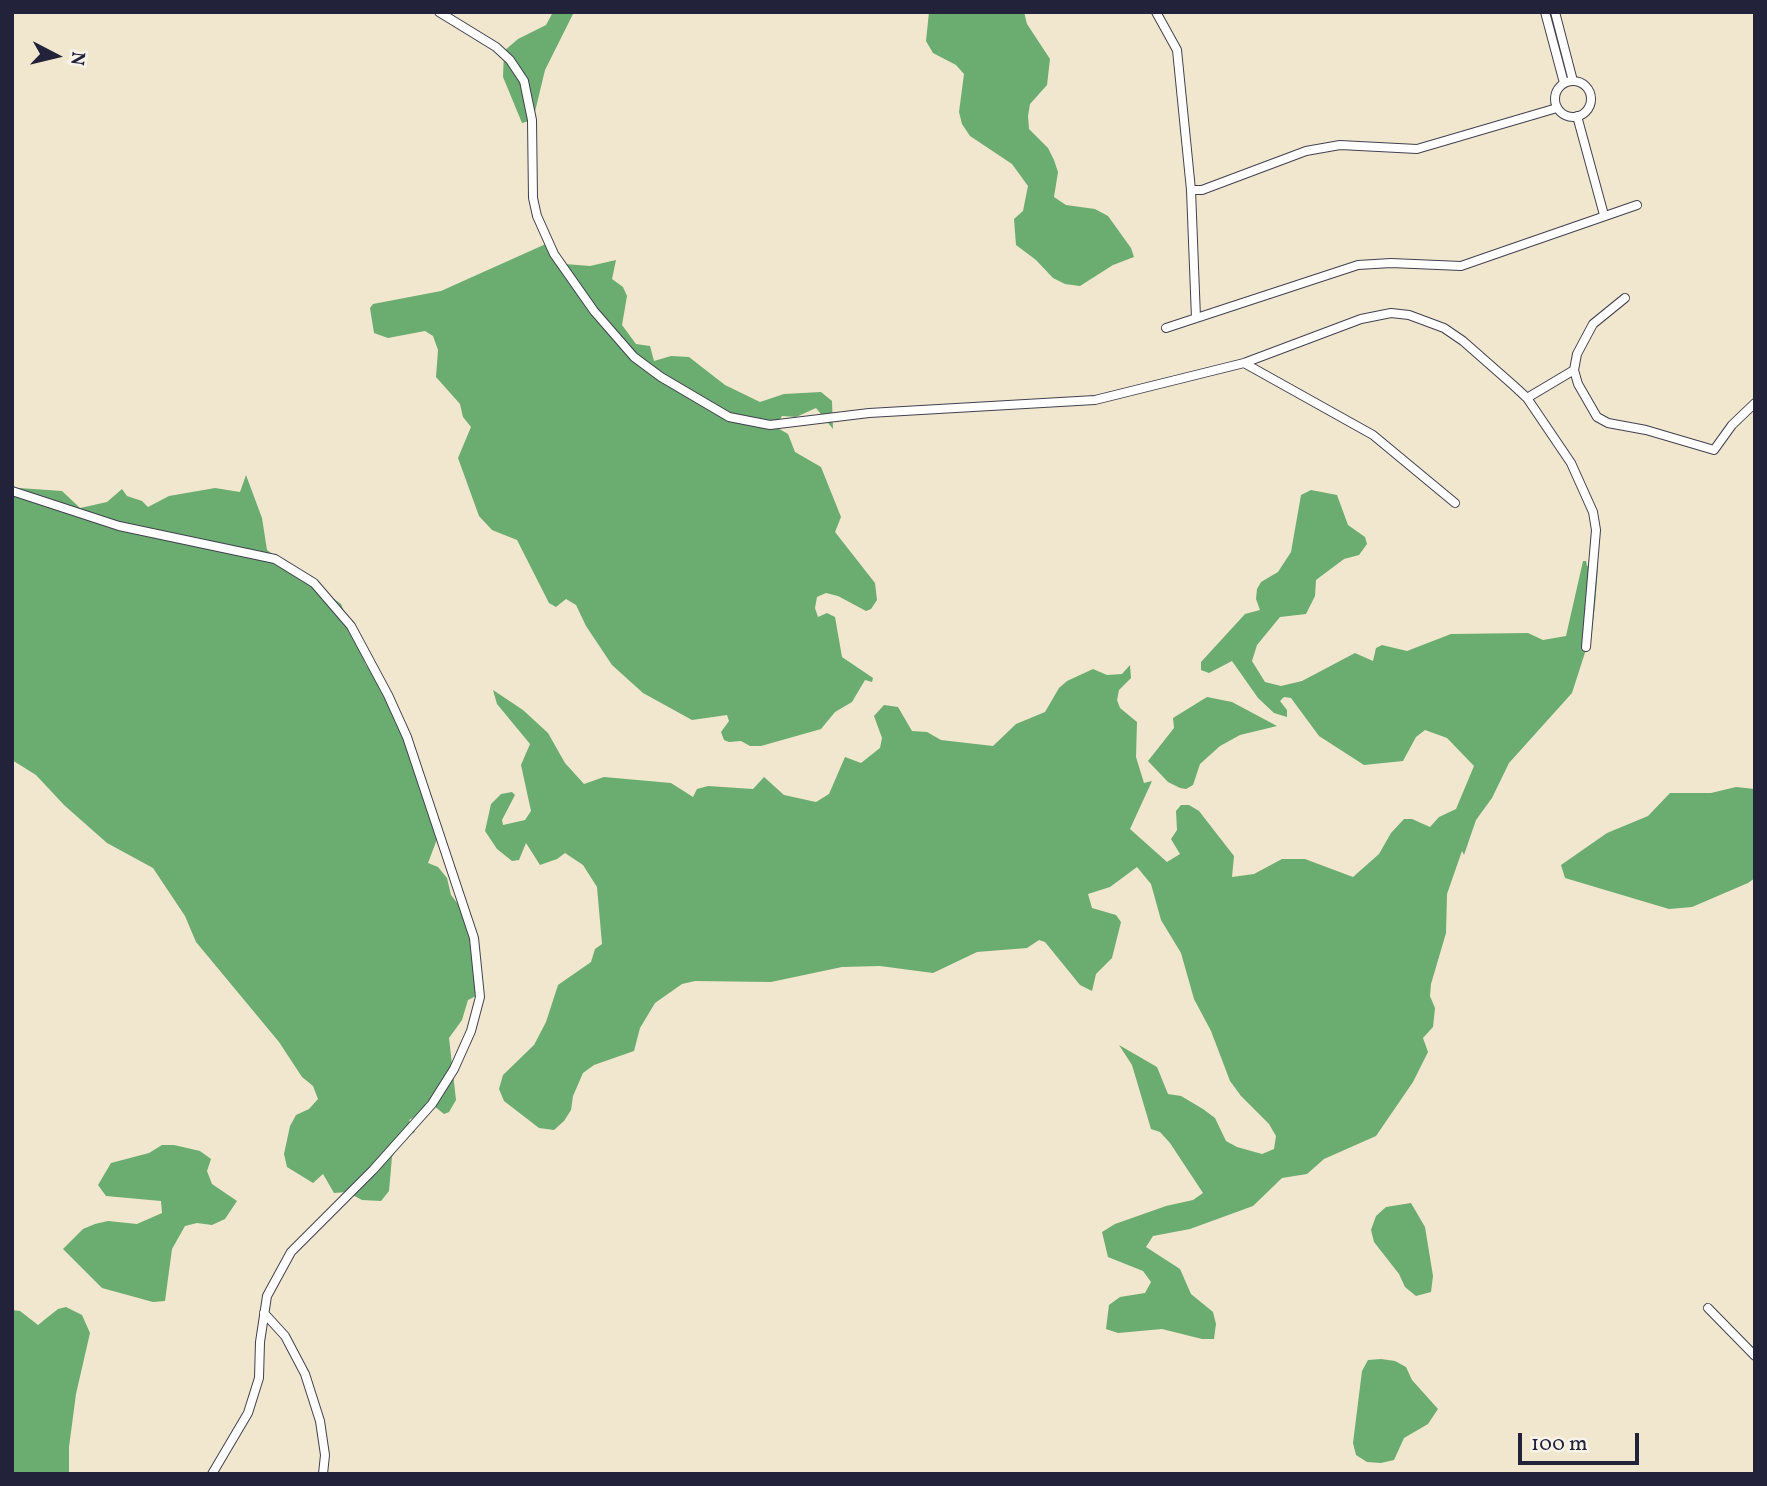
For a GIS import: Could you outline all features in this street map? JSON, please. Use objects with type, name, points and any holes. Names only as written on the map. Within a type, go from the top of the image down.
[{"type":"street","points":[[439,12],[496,47],[510,60],[524,81],[532,120],[533,198],[537,216],[554,254],[594,311],[634,357],[661,377],[729,416],[770,425],[869,413],[1095,400],[1244,363],[1337,326],[1391,313],[1417,318],[1444,328],[1463,341],[1527,398],[1571,463],[1593,512],[1596,552],[1586,647]]},
{"type":"street","points":[[1156,12],[1177,50],[1191,190],[1196,318]]},
{"type":"street","points":[[1545,12],[1569,82]]},
{"type":"street","points":[[1555,12],[1569,82]]},
{"type":"street","points":[[1569,82],[1582,83],[1590,94],[1588,108],[1577,116],[1568,116],[1558,108],[1556,94],[1569,82]]},
{"type":"street","points":[[1191,190],[1202,190],[1315,149],[1340,145],[1417,149],[1558,108]]},
{"type":"street","points":[[1577,116],[1604,215]]},
{"type":"street","points":[[1166,328],[1358,265],[1391,263],[1461,266],[1637,205]]},
{"type":"street","points":[[1625,298],[1593,324],[1584,337],[1574,370],[1588,406],[1597,417],[1608,423],[1646,430],[1709,450],[1718,446],[1732,425],[1755,403]]},
{"type":"street","points":[[1244,363],[1373,435],[1455,503]]},
{"type":"street","points":[[1527,398],[1574,370]]},
{"type":"street","points":[[12,491],[119,526],[275,559],[314,583],[351,626],[407,737],[474,938],[480,997],[471,1031],[454,1069],[432,1104],[291,1252],[267,1296],[260,1378],[248,1413],[212,1474]]},
{"type":"street","points":[[1708,1308],[1755,1356]]},
{"type":"street","points":[[264,1313],[285,1336],[305,1374],[320,1421],[325,1455],[323,1474]]},
{"type":"green space","points":[[553,12],[574,12],[545,70],[533,120],[522,123],[503,77],[504,51],[518,39],[546,25]]},
{"type":"green space","points":[[929,12],[1024,12],[1027,24],[1050,59],[1047,85],[1030,104],[1028,116],[1029,129],[1048,148],[1058,172],[1054,197],[1066,205],[1095,209],[1108,216],[1131,248],[1134,257],[1113,265],[1080,286],[1065,284],[1053,278],[1036,260],[1016,245],[1014,219],[1023,211],[1028,186],[1012,164],[970,136],[962,124],[959,112],[964,74],[956,65],[933,53],[926,41]]},
{"type":"green space","points":[[548,243],[565,264],[590,266],[616,260],[612,279],[623,287],[627,296],[622,325],[636,344],[650,346],[654,361],[671,356],[689,357],[725,385],[760,402],[784,394],[821,392],[832,401],[833,429],[816,408],[796,417],[782,416],[776,427],[788,434],[795,452],[821,467],[841,517],[835,532],[875,583],[877,600],[871,609],[866,611],[838,596],[826,593],[817,597],[815,608],[818,617],[827,613],[835,617],[842,657],[873,678],[872,682],[865,680],[852,702],[835,712],[821,729],[761,746],[750,746],[741,741],[729,742],[724,740],[721,732],[729,721],[727,715],[692,720],[643,693],[612,665],[586,626],[576,605],[566,599],[556,607],[549,603],[517,540],[492,530],[479,516],[458,458],[471,427],[463,417],[460,404],[436,377],[438,350],[433,336],[425,331],[388,338],[374,333],[370,308],[373,304],[441,291]]},
{"type":"green space","points":[[246,475],[262,518],[267,550],[341,604],[366,665],[381,684],[383,695],[395,704],[439,834],[428,863],[438,867],[447,878],[451,895],[461,908],[474,950],[480,994],[468,1000],[462,1020],[449,1038],[456,1100],[449,1112],[444,1114],[434,1106],[409,1120],[415,1132],[403,1139],[392,1157],[389,1191],[381,1201],[362,1200],[347,1192],[334,1193],[323,1174],[313,1183],[287,1167],[284,1154],[290,1126],[296,1115],[309,1109],[318,1099],[313,1086],[302,1077],[279,1042],[196,942],[185,916],[153,868],[107,843],[64,805],[36,775],[12,760],[14,491],[19,488],[62,491],[80,508],[107,502],[122,489],[127,496],[142,501],[148,507],[169,496],[215,488],[240,492]]},
{"type":"green space","points":[[1311,490],[1337,495],[1348,525],[1365,537],[1367,544],[1359,555],[1344,559],[1316,580],[1315,596],[1306,614],[1280,617],[1257,645],[1252,661],[1265,682],[1281,686],[1302,681],[1355,653],[1373,661],[1376,648],[1382,645],[1407,651],[1451,634],[1528,633],[1543,640],[1566,636],[1583,561],[1586,561],[1587,566],[1598,567],[1595,605],[1592,631],[1572,693],[1509,763],[1492,798],[1476,820],[1464,855],[1462,851],[1447,894],[1446,933],[1431,984],[1430,996],[1435,1008],[1433,1027],[1423,1038],[1428,1052],[1413,1082],[1376,1136],[1324,1159],[1307,1174],[1282,1178],[1253,1206],[1190,1229],[1153,1236],[1146,1247],[1180,1269],[1191,1294],[1213,1312],[1216,1324],[1214,1339],[1202,1339],[1162,1329],[1118,1333],[1106,1329],[1109,1305],[1120,1297],[1145,1293],[1151,1282],[1143,1271],[1108,1257],[1102,1232],[1115,1224],[1166,1206],[1193,1200],[1203,1193],[1170,1143],[1160,1132],[1151,1129],[1132,1065],[1119,1045],[1157,1067],[1168,1094],[1181,1096],[1215,1118],[1226,1141],[1262,1154],[1274,1149],[1276,1136],[1269,1124],[1230,1081],[1211,1031],[1194,999],[1181,953],[1161,920],[1151,884],[1137,867],[1110,887],[1088,894],[1092,908],[1116,915],[1121,922],[1112,958],[1096,974],[1092,991],[1080,985],[1045,942],[1039,940],[1027,948],[977,952],[933,973],[880,966],[842,967],[771,982],[695,981],[682,984],[655,1003],[640,1028],[634,1051],[594,1065],[583,1073],[573,1096],[571,1110],[554,1130],[539,1128],[504,1101],[499,1089],[503,1075],[534,1045],[546,1022],[558,985],[591,962],[595,949],[602,944],[597,887],[583,865],[565,853],[540,865],[526,843],[519,860],[512,861],[497,849],[485,831],[491,804],[501,794],[512,792],[515,795],[502,820],[503,825],[525,820],[531,811],[521,765],[530,744],[497,704],[493,690],[523,710],[548,733],[565,763],[584,784],[604,777],[671,783],[693,797],[697,789],[708,786],[753,789],[764,777],[784,795],[816,802],[829,794],[845,757],[861,763],[880,748],[882,738],[874,716],[884,705],[898,707],[912,731],[927,732],[941,740],[993,746],[1016,724],[1045,712],[1059,688],[1067,681],[1093,669],[1107,675],[1122,674],[1130,665],[1131,678],[1119,690],[1117,700],[1120,708],[1137,722],[1136,757],[1144,783],[1152,781],[1130,829],[1167,862],[1180,854],[1171,839],[1177,830],[1176,811],[1181,805],[1189,805],[1199,811],[1234,856],[1232,877],[1254,874],[1282,859],[1305,859],[1353,877],[1379,854],[1391,833],[1404,819],[1412,819],[1430,827],[1439,817],[1456,809],[1474,766],[1447,738],[1425,730],[1416,737],[1403,761],[1364,765],[1319,736],[1291,698],[1284,697],[1280,701],[1287,710],[1287,717],[1274,713],[1258,698],[1232,661],[1209,673],[1201,670],[1201,662],[1245,614],[1260,610],[1256,599],[1257,589],[1261,582],[1278,572],[1291,552],[1301,495]]},
{"type":"green space","points":[[1207,697],[1232,702],[1277,726],[1240,735],[1220,746],[1200,764],[1193,785],[1186,789],[1180,788],[1168,782],[1148,761],[1174,728],[1173,718]]},
{"type":"green space","points":[[1736,787],[1755,789],[1755,878],[1748,883],[1692,907],[1669,909],[1565,878],[1561,865],[1607,833],[1648,816],[1670,793],[1711,793]]},
{"type":"green space","points":[[162,1145],[200,1151],[211,1159],[207,1171],[212,1184],[237,1201],[225,1219],[212,1225],[197,1223],[185,1226],[172,1249],[165,1301],[153,1302],[102,1288],[63,1249],[83,1229],[95,1224],[108,1221],[137,1224],[162,1213],[161,1201],[106,1196],[98,1185],[111,1163],[149,1153]]},
{"type":"green space","points":[[1411,1203],[1425,1227],[1433,1276],[1431,1292],[1416,1296],[1405,1287],[1399,1274],[1374,1242],[1371,1230],[1376,1216],[1386,1207]]},
{"type":"green space","points":[[66,1307],[82,1315],[90,1333],[76,1394],[69,1447],[69,1474],[12,1474],[12,1310],[20,1311],[38,1325],[58,1309]]},
{"type":"green space","points":[[1368,1360],[1395,1361],[1406,1367],[1412,1380],[1438,1409],[1428,1424],[1404,1438],[1394,1460],[1381,1463],[1367,1462],[1356,1455],[1353,1443],[1362,1371]]}]
